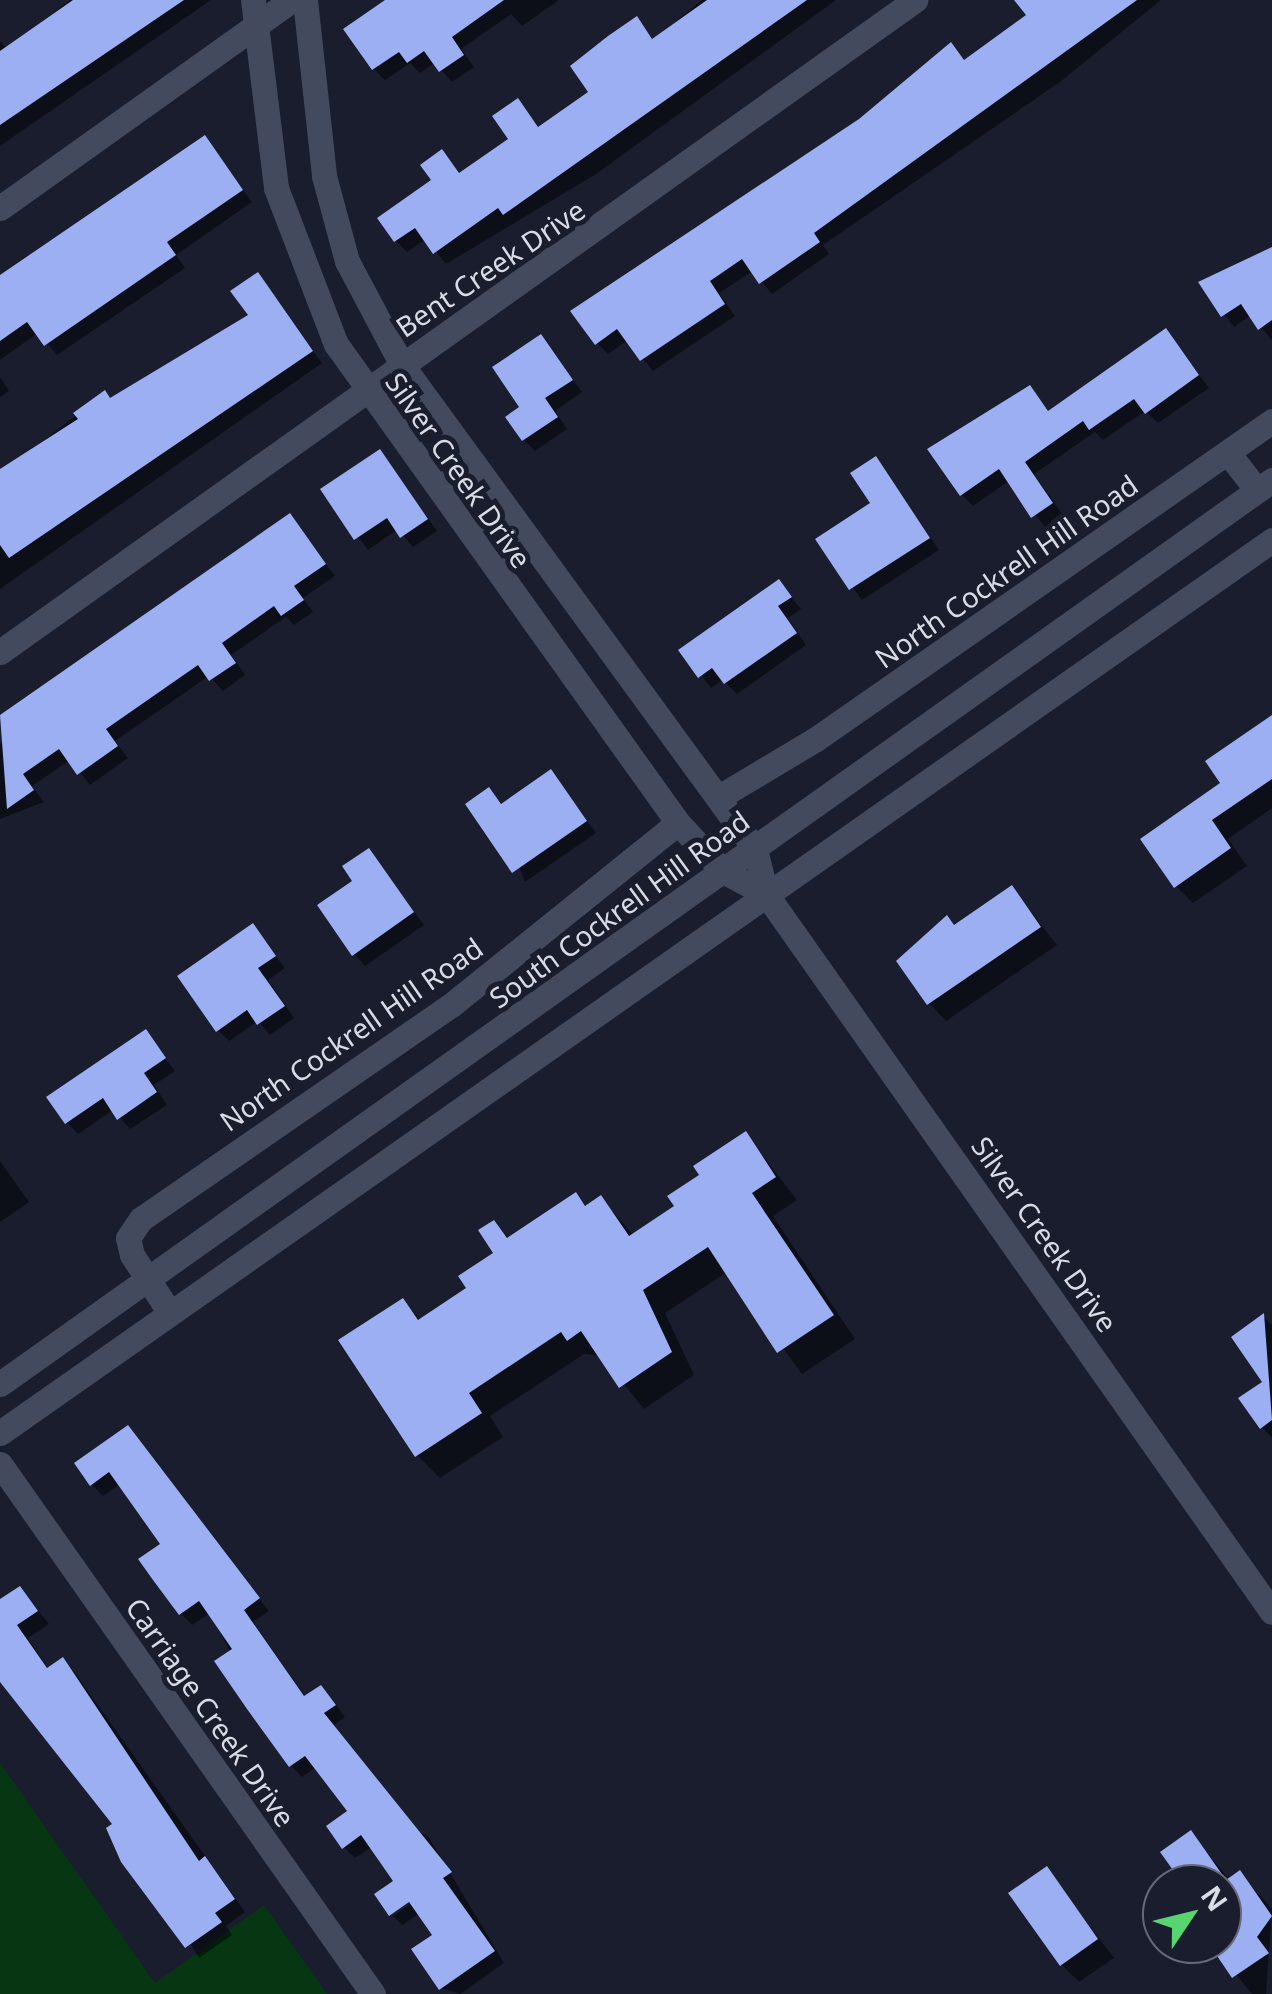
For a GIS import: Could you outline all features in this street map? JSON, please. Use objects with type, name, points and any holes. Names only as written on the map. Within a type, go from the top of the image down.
[{"type":"street","name":"Silver Creek Drive","points":[[253,0],[276,188],[312,296],[369,394],[678,823],[723,871],[766,894]]},
{"type":"street","points":[[0,208],[292,0]]},
{"type":"street","name":"Silver Creek Drive","points":[[305,0],[324,176],[347,261],[402,365],[719,796],[754,848],[766,894],[1272,1612]]},
{"type":"street","name":"Bent Creek Drive","points":[[0,652],[369,394],[402,365],[916,0]]},
{"type":"street","name":"North Cockrell Hill Road","points":[[719,796],[1272,421]]},
{"type":"street","points":[[1228,453],[1265,485]]},
{"type":"street","name":"South Cockrell Hill Road","points":[[0,1384],[1265,485]]},
{"type":"street","points":[[0,1433],[1272,540]]},
{"type":"street","name":"North Cockrell Hill Road","points":[[170,1313],[148,1280],[128,1238],[141,1219],[450,1006],[678,823]]},
{"type":"street","name":"Carriage Creek Drive","points":[[0,1464],[374,1994]]},
{"type":"green space","points":[[0,1763],[155,1983],[264,1905],[327,1994],[0,1994]]},
{"type":"building","points":[[73,0],[184,0],[0,125],[0,51]]},
{"type":"building","points":[[385,0],[504,0],[452,37],[464,55],[439,72],[424,51],[407,63],[399,52],[372,70],[343,29]]},
{"type":"building","points":[[707,0],[807,0],[503,215],[498,208],[433,254],[415,228],[394,242],[377,218],[431,180],[420,165],[442,149],[459,173],[508,139],[492,116],[518,98],[538,127],[588,92],[570,66],[608,36],[637,16],[652,39]]},
{"type":"building","points":[[1014,0],[1137,0],[814,233],[820,242],[759,284],[742,259],[710,281],[725,304],[640,361],[617,329],[595,345],[570,311],[859,119],[951,42],[964,60],[1026,15]]},
{"type":"building","points":[[205,135],[243,190],[167,242],[176,255],[44,346],[27,322],[0,341],[0,275]]},
{"type":"building","points":[[1272,247],[1272,320],[1258,330],[1241,304],[1221,317],[1198,282]]},
{"type":"building","points":[[258,272],[313,351],[9,558],[0,545],[0,469],[78,419],[73,413],[105,390],[110,398],[248,315],[230,291]]},
{"type":"building","points":[[1166,328],[1199,375],[1145,414],[1134,399],[1089,430],[1083,421],[1025,462],[1053,503],[1031,518],[999,469],[960,496],[927,449],[1030,385],[1048,411]]},
{"type":"building","points":[[541,334],[573,380],[545,398],[558,417],[522,441],[505,417],[519,407],[492,367]]},
{"type":"building","points":[[380,449],[428,519],[400,538],[387,518],[354,540],[320,489]]},
{"type":"building","points":[[876,456],[930,538],[849,590],[815,539],[870,503],[850,473]]},
{"type":"building","points":[[290,513],[326,564],[294,586],[304,600],[281,616],[274,606],[222,643],[236,663],[209,681],[198,665],[106,729],[118,746],[77,775],[59,749],[23,774],[34,790],[7,809],[0,715]]},
{"type":"building","points":[[779,579],[792,597],[778,606],[797,633],[724,684],[712,668],[698,678],[678,650]]},
{"type":"building","points":[[1272,715],[1272,779],[1212,820],[1231,848],[1174,888],[1140,839],[1220,783],[1205,761]]},
{"type":"building","points":[[551,769],[587,821],[512,873],[465,804],[489,787],[501,804]]},
{"type":"building","points":[[369,848],[414,912],[352,956],[317,905],[352,881],[342,866]]},
{"type":"building","points":[[1012,885],[1041,927],[927,1005],[896,961],[947,915],[954,925]]},
{"type":"building","points":[[253,923],[276,956],[258,968],[285,1006],[257,1025],[247,1010],[216,1032],[177,976]]},
{"type":"building","points":[[146,1029],[166,1058],[144,1073],[157,1092],[117,1120],[103,1098],[65,1124],[46,1097]]},
{"type":"building","points":[[746,1131],[776,1177],[752,1193],[834,1315],[777,1353],[708,1247],[643,1290],[672,1352],[619,1388],[581,1331],[567,1341],[561,1332],[469,1393],[482,1413],[415,1457],[338,1340],[403,1298],[418,1320],[466,1288],[458,1276],[493,1253],[478,1230],[494,1220],[507,1238],[576,1192],[585,1206],[601,1195],[629,1236],[674,1206],[667,1196],[699,1175],[693,1166]]},
{"type":"building","points":[[1264,1313],[1272,1420],[1260,1429],[1238,1398],[1262,1382],[1231,1337]]},
{"type":"building","points":[[128,1425],[260,1598],[244,1610],[304,1696],[321,1685],[336,1705],[324,1713],[452,1872],[443,1878],[495,1951],[439,1990],[411,1949],[432,1935],[409,1902],[389,1916],[374,1894],[393,1881],[361,1835],[342,1849],[326,1826],[347,1811],[305,1756],[289,1767],[247,1709],[214,1661],[232,1649],[199,1601],[179,1615],[138,1559],[160,1544],[109,1472],[90,1486],[74,1463]]},
{"type":"building","points":[[20,1586],[38,1611],[17,1625],[47,1668],[63,1657],[199,1861],[205,1856],[235,1899],[215,1913],[222,1922],[185,1948],[121,1862],[106,1828],[112,1824],[0,1682],[0,1599]]},
{"type":"building","points":[[1191,1830],[1215,1864],[1169,1864],[1160,1852]]},
{"type":"building","points":[[1047,1866],[1098,1939],[1060,1966],[1008,1893]]},
{"type":"building","points":[[1242,1873],[1272,1916],[1257,1937],[1269,1953],[1232,1978],[1223,1964],[1242,1964]]}]
